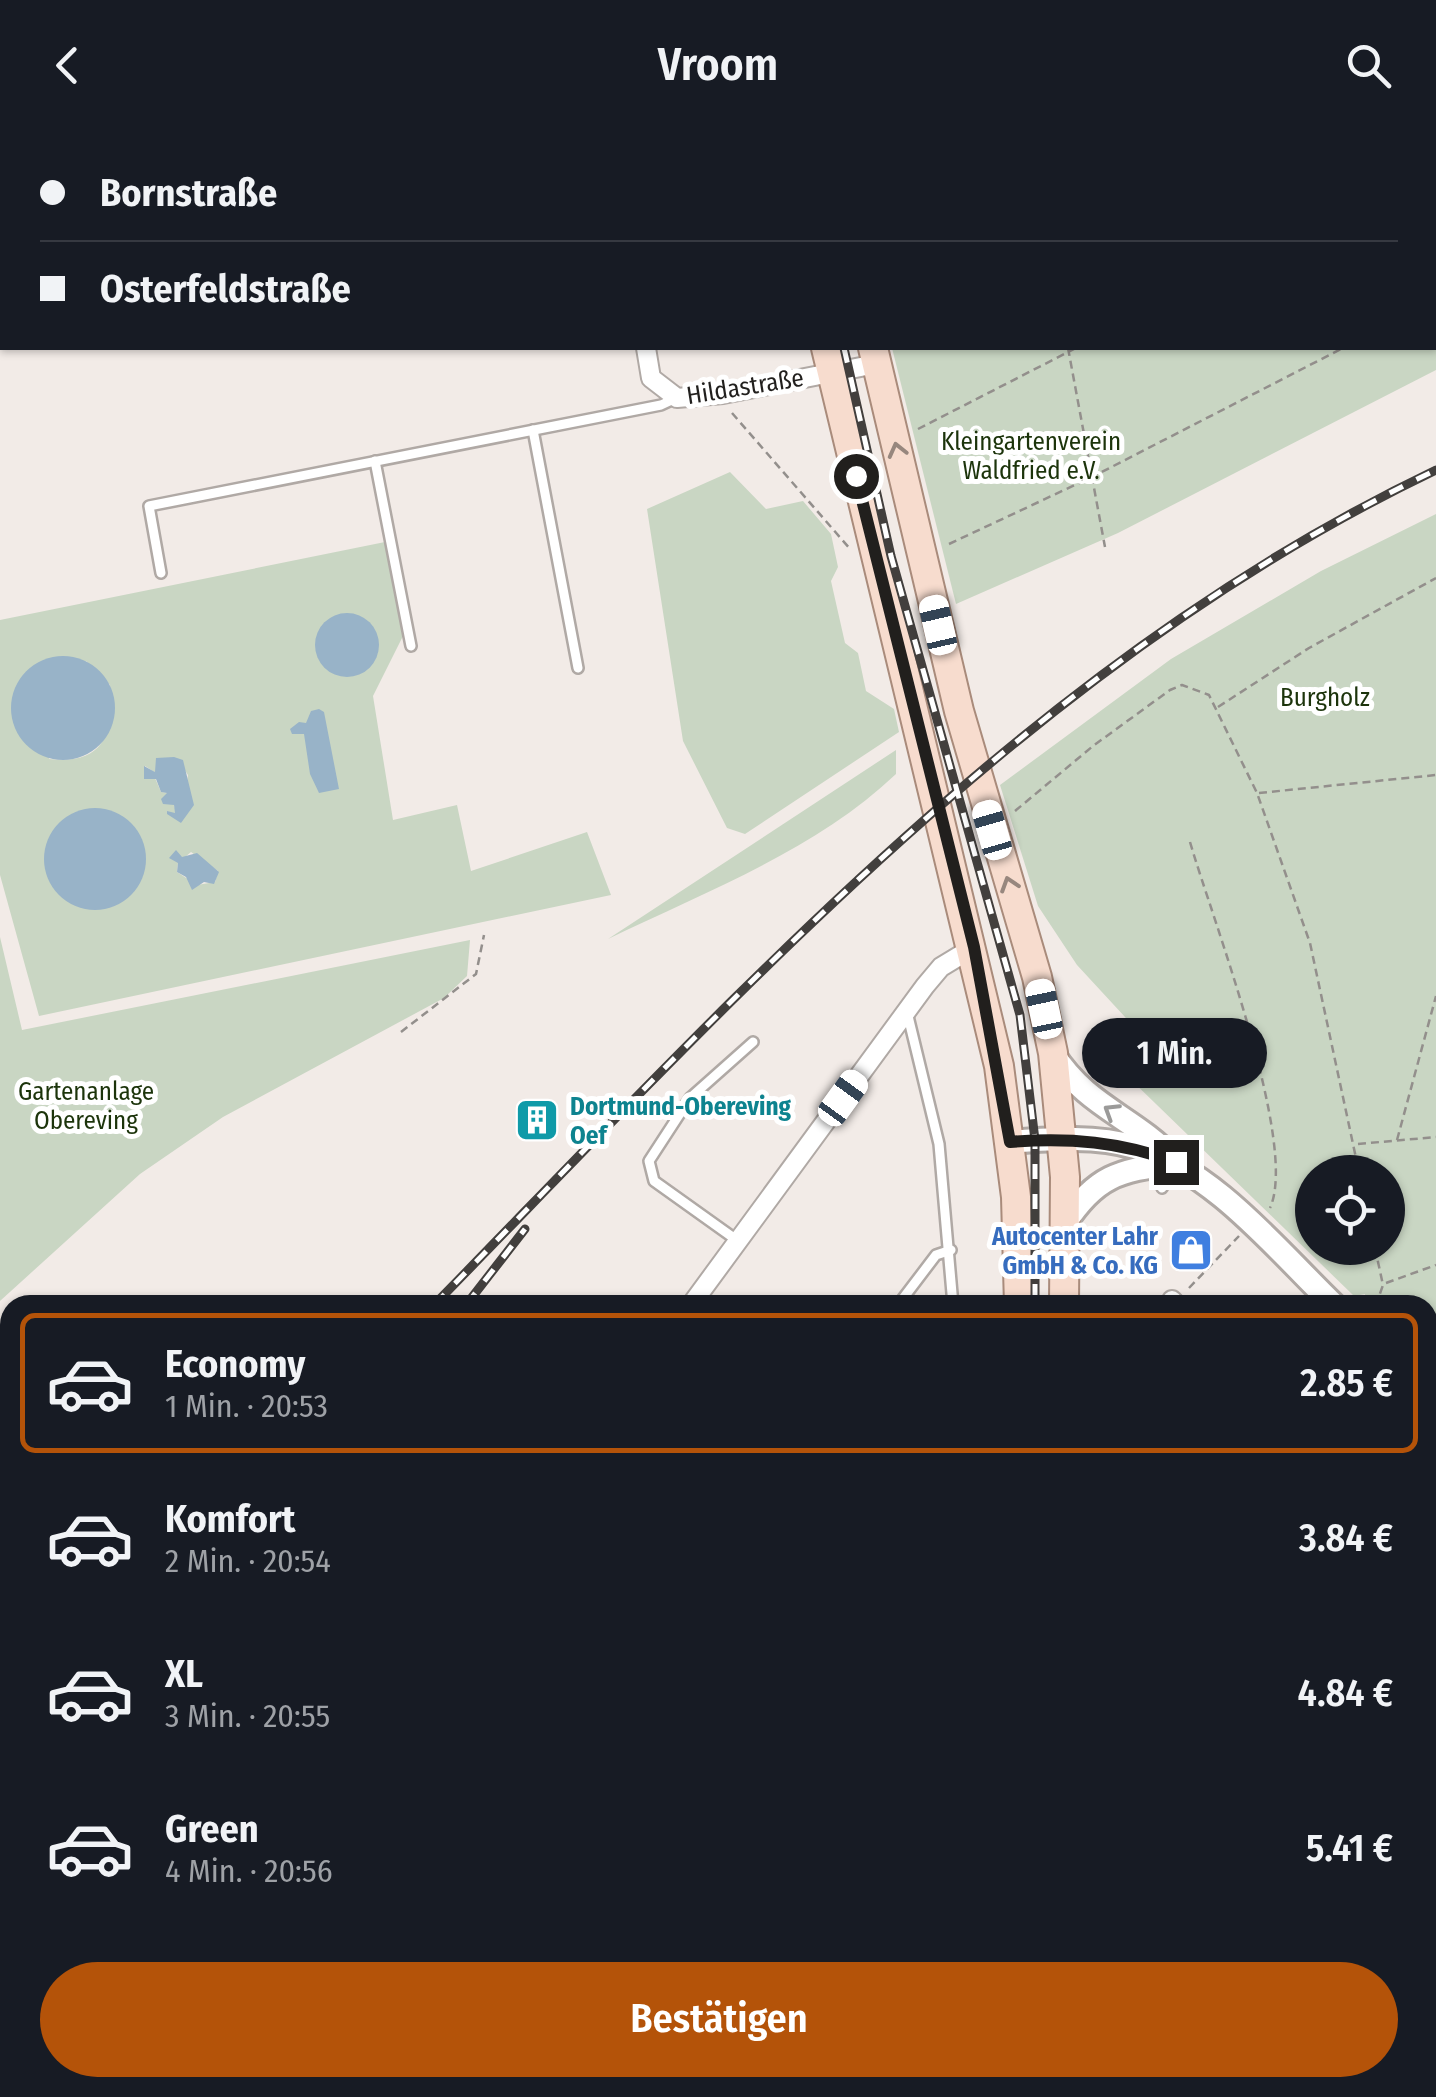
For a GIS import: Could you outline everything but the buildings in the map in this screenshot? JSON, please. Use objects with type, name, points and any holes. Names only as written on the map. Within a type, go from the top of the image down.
[{"type":"main road","points":[[874,356],[968,744],[1037,977],[1053,1053],[1063,1140],[1064,1295]]},
{"type":"main road","points":[[828,360],[974,947],[1010,1142],[1018,1295]]},
{"type":"street","name":"Hildastraße","points":[[646,350],[652,378],[676,398],[724,394],[828,360],[874,356]]},
{"type":"street","points":[[698,1295],[907,1011],[942,967],[974,947]]},
{"type":"street","points":[[1053,1053],[1080,1091],[1151,1135],[1324,1295]]},
{"type":"street","points":[[1010,1142],[1063,1140],[1132,1146],[1176,1162]]},
{"type":"street","points":[[1065,1223],[1080,1200],[1105,1178],[1176,1162]]},
{"type":"lane","points":[[161,573],[148,506],[676,398]]},
{"type":"lane","points":[[533,430],[578,668]]},
{"type":"lane","points":[[375,461],[411,646]]},
{"type":"lane","points":[[907,1011],[939,1144],[952,1295]]},
{"type":"lane","points":[[738,1241],[654,1181],[649,1162],[690,1098],[753,1042]]},
{"type":"lane","points":[[1162,1188],[1176,1162]]},
{"type":"lane","points":[[906,1295],[936,1255],[950,1250]]},
{"type":"path","points":[[894,441],[1067,350]]},
{"type":"path","points":[[1069,350],[1105,548]]},
{"type":"path","points":[[949,544],[1092,477],[1339,350]]},
{"type":"path","points":[[724,394],[732,414],[862,563]]},
{"type":"path","points":[[1218,708],[1309,648],[1436,578]]},
{"type":"path","points":[[992,830],[1093,746],[1170,690],[1182,684],[1198,688],[1218,708],[1257,793],[1310,943],[1358,1155]]},
{"type":"path","points":[[1257,793],[1436,775]]},
{"type":"path","points":[[1183,1295],[1254,1228],[1273,1202],[1278,1167],[1267,1101],[1190,842]]},
{"type":"path","points":[[400,1032],[476,974],[484,935]]},
{"type":"path","points":[[1397,1140],[1436,996]]},
{"type":"path","points":[[1356,1144],[1436,1137]]},
{"type":"path","points":[[1378,1265],[1383,1285],[1380,1295]]},
{"type":"path","points":[[1383,1285],[1436,1266]]},
{"type":"green space","name":"Kleingartenverein Waldfried e.V.","points":[[892,350],[1436,350],[1436,370],[1118,533],[956,604]]},
{"type":"green space","points":[[730,472],[766,509],[803,501],[831,534],[838,567],[831,581],[845,643],[858,653],[866,691],[894,709],[899,732],[745,834],[727,828],[683,741],[647,509]]},
{"type":"green space","name":"Burgholz","points":[[1436,514],[1436,1295],[1353,1295],[1322,1265],[1405,1265],[1405,1155],[1295,1155],[1295,1239],[1123,1072],[1149,1043],[1077,965],[1038,906],[1000,785],[1171,659],[1321,571]]},
{"type":"green space","points":[[385,542],[403,636],[373,696],[393,820],[457,805],[471,871],[587,832],[611,895],[39,1016],[0,875],[0,620]],"holes":[[[86,661],[110,685],[107,731],[94,751],[83,757],[49,759]],[[145,766],[156,773],[184,769],[188,775],[181,823],[169,793],[161,792],[155,778],[144,779]],[[191,852],[218,871],[215,882],[197,885],[177,872],[178,863]]]},
{"type":"green space","points":[[896,750],[896,774],[831,825],[759,867],[608,939]]},
{"type":"green space","name":"Gartenanlage Obereving","points":[[0,937],[22,1030],[470,940],[467,976],[444,998],[223,1117],[140,1174],[7,1295],[0,1295]]},
{"type":"water","points":[[347,613],[369,623],[379,645],[369,667],[347,677],[325,667],[315,645],[325,623]]},
{"type":"water","points":[[63,656],[83,660],[100,671],[111,688],[115,708],[111,728],[100,745],[83,756],[63,760],[43,756],[26,745],[15,728],[11,708],[15,688],[26,671],[43,660]]},
{"type":"water","points":[[311,711],[324,712],[339,789],[319,793],[310,774],[304,734],[292,734],[290,729],[299,722],[306,723]]},
{"type":"water","points":[[156,758],[183,760],[194,805],[181,823],[167,814],[175,813],[174,805],[163,804],[161,799],[167,793],[161,792],[156,779],[144,779],[144,766],[155,772]]},
{"type":"water","points":[[95,808],[115,812],[131,823],[142,839],[146,859],[142,879],[131,895],[115,906],[95,910],[75,906],[59,895],[48,879],[44,859],[48,839],[59,823],[75,812]]},
{"type":"water","points":[[176,850],[182,857],[197,853],[219,872],[214,884],[204,882],[192,890],[186,877],[177,872],[178,863],[169,858]]},
{"type":"railway","points":[[844,350],[891,556],[1020,1015],[1035,1140],[1035,1295]]},
{"type":"railway","points":[[444,1295],[779,954],[899,842],[1023,736],[1153,637],[1291,548],[1436,470]]},
{"type":"railway","points":[[474,1295],[525,1229]]},
{"type":"place","name":"Dortmund-Obereving Oef","points":[[537,1120]]},
{"type":"place","name":"Autocenter Lahr GmbH & Co. KG","points":[[1191,1250]]},
{"type":"route","points":[[856,476],[974,947],[1010,1142],[1104,1142],[1132,1146],[1176,1162]]}]
